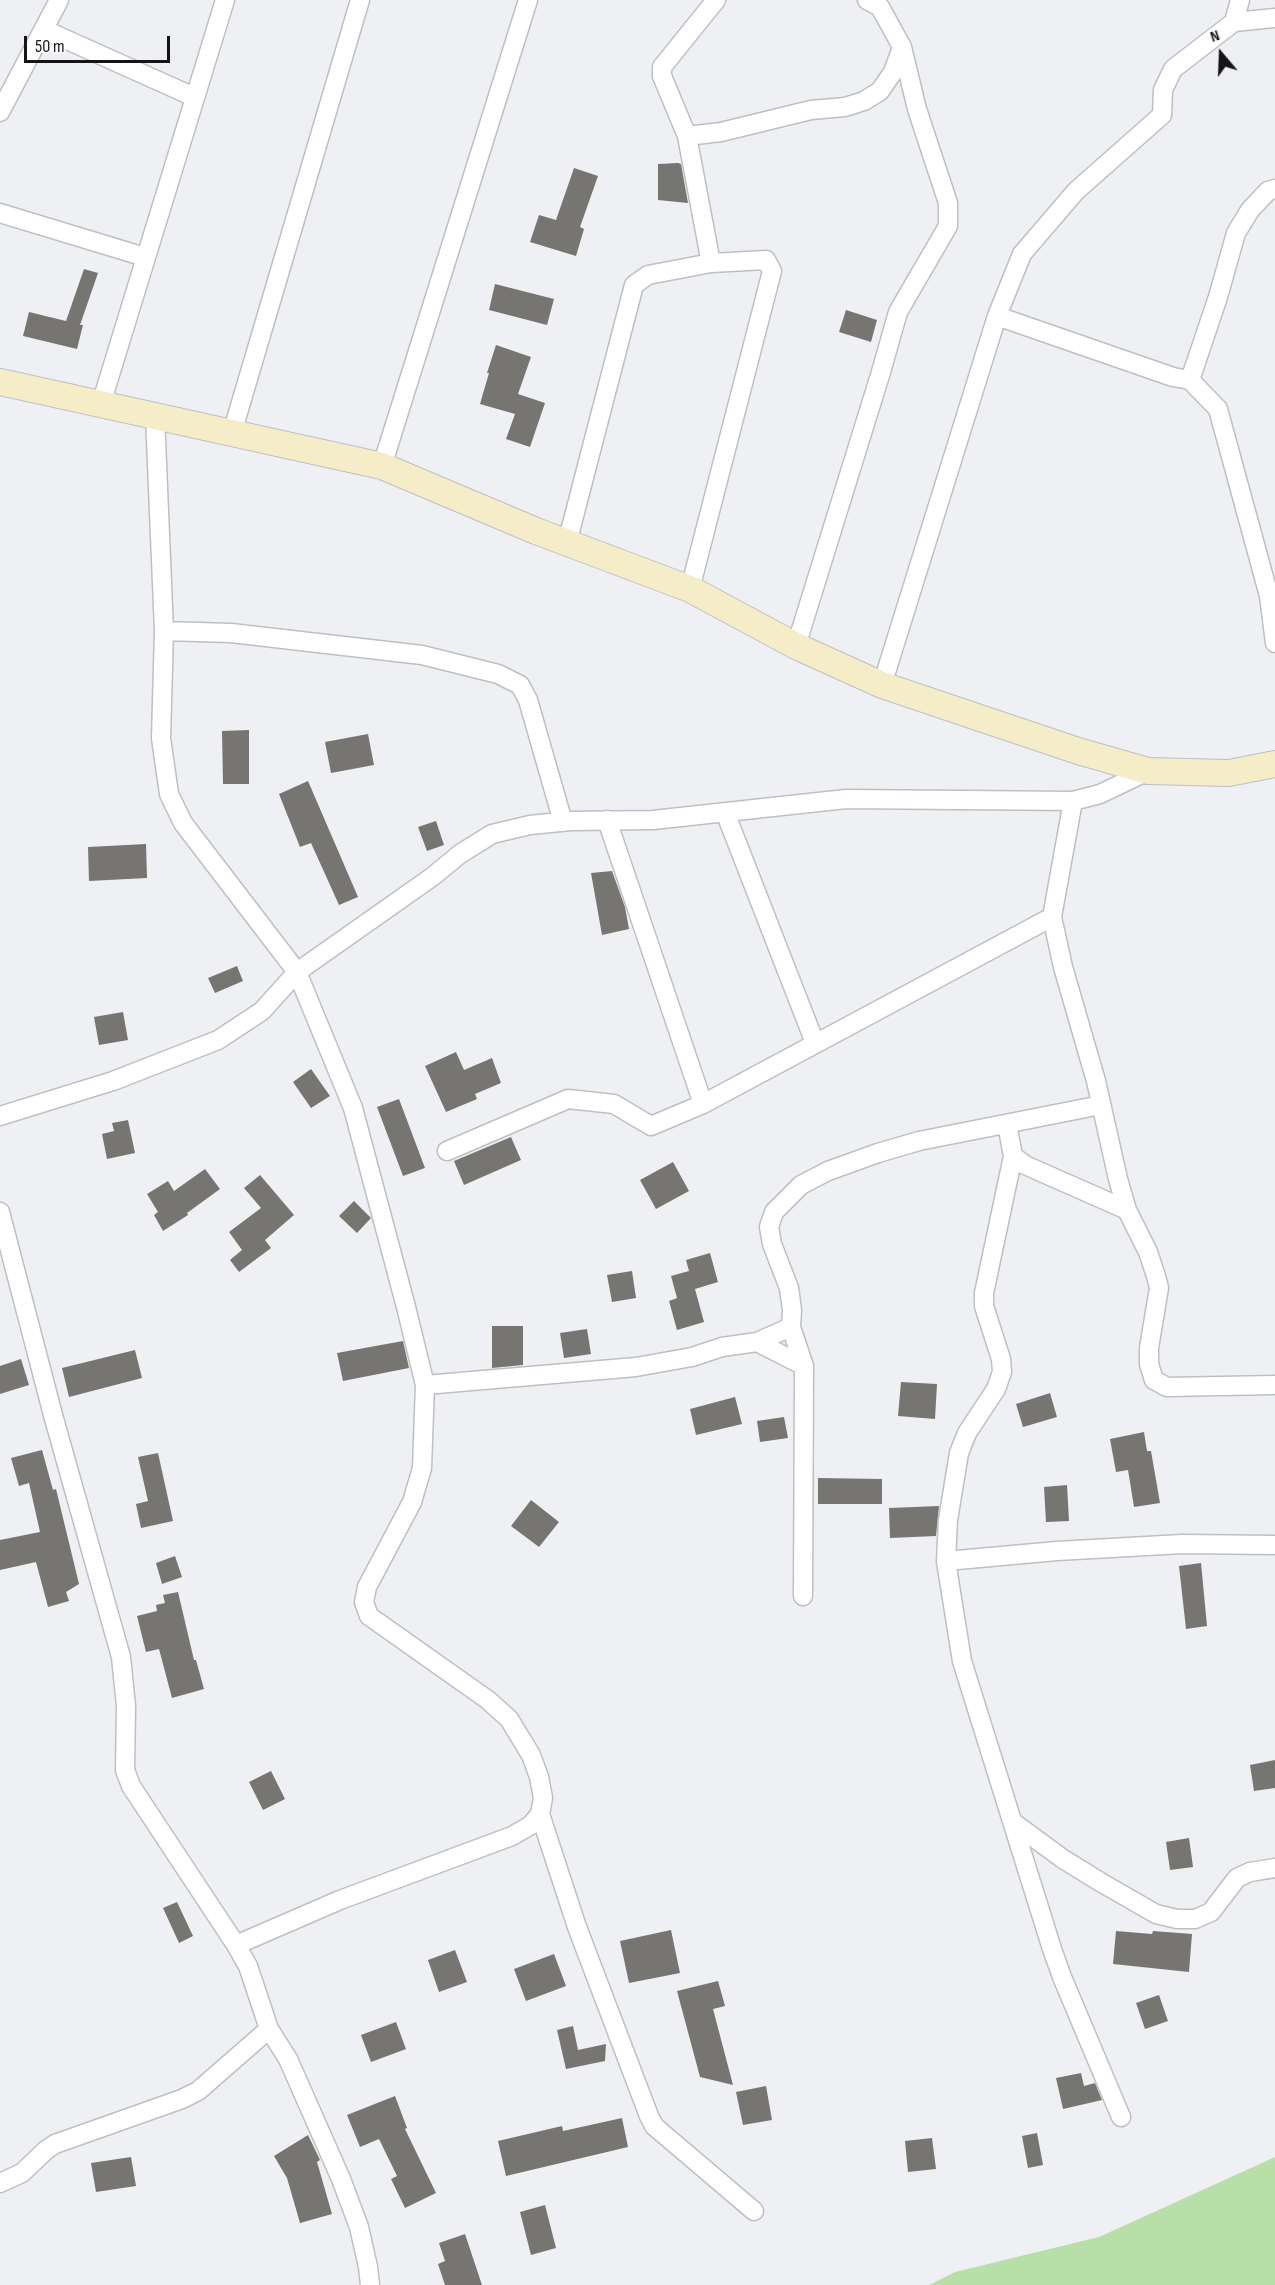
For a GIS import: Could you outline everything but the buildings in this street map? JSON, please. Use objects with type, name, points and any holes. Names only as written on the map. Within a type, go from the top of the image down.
[{"type":"street","points":[[0,112],[59,0]]},
{"type":"street","points":[[101,404],[225,0]]},
{"type":"street","points":[[232,433],[360,0]]},
{"type":"street","points":[[382,466],[528,0]]},
{"type":"street","points":[[711,263],[687,135],[665,85],[662,67],[716,0]]},
{"type":"street","points":[[796,646],[898,312],[948,226],[948,203],[917,108],[902,47],[880,7],[867,0]]},
{"type":"street","points":[[1234,22],[1240,0]]},
{"type":"street","points":[[882,686],[998,316],[1022,254],[1076,191],[1162,115],[1163,90],[1173,69],[1234,22],[1275,18]]},
{"type":"street","points":[[45,30],[194,97]]},
{"type":"street","points":[[687,135],[721,132],[811,110],[845,107],[864,101],[880,91],[893,72],[902,47]]},
{"type":"street","points":[[1190,380],[1218,297],[1236,233],[1250,210],[1268,191],[1275,189]]},
{"type":"street","points":[[0,213],[145,257]]},
{"type":"street","points":[[567,543],[633,285],[648,275],[711,263],[766,260],[772,270],[690,589]]},
{"type":"street","points":[[998,316],[1173,377],[1190,380],[1218,409],[1269,596],[1275,643]]},
{"type":"street","points":[[0,382],[382,466],[567,543],[690,589],[796,646],[882,686],[1078,751],[1148,771],[1229,772],[1275,764]]},
{"type":"street","points":[[156,416],[164,631],[161,738],[169,794],[183,823],[297,972],[353,1108],[406,1307],[424,1385],[422,1468],[412,1502],[367,1587],[364,1602],[369,1616],[488,1700],[509,1719],[531,1755],[543,1798],[540,1814],[531,1825],[512,1836],[340,1900],[236,1945]]},
{"type":"street","points":[[164,631],[231,633],[422,655],[498,674],[520,685],[528,700],[563,822]]},
{"type":"street","points":[[0,1116],[113,1081],[218,1040],[262,1011],[297,972],[432,877],[460,854],[492,834],[530,825],[607,820],[653,820],[846,799],[1073,801],[1100,794],[1148,771]]},
{"type":"street","points":[[1073,801],[1052,917],[1063,967],[1101,1106],[1110,1152],[1127,1210],[1148,1252],[1158,1288],[1149,1348],[1149,1365],[1154,1380],[1167,1387],[1275,1385]]},
{"type":"street","points":[[725,812],[815,1043]]},
{"type":"street","points":[[607,820],[703,1104]]},
{"type":"street","points":[[447,1151],[568,1099],[614,1104],[651,1126],[703,1104],[1052,917]]},
{"type":"street","points":[[803,1596],[804,1366],[791,1327],[792,1311],[789,1288],[772,1244],[769,1227],[774,1212],[785,1198],[801,1185],[828,1171],[878,1153],[920,1141],[1101,1106]]},
{"type":"street","points":[[1007,1124],[1013,1156],[984,1293],[984,1306],[1001,1359],[1002,1372],[996,1389],[968,1433],[959,1453],[948,1520],[946,1561],[962,1661],[1062,1977],[1121,2116]]},
{"type":"street","points":[[1013,1156],[1041,1173],[1127,1210]]},
{"type":"street","points":[[0,1212],[53,1415],[121,1657],[126,1706],[125,1770],[131,1786],[248,1966],[269,2030],[288,2059],[341,2179],[359,2227],[370,2285]]},
{"type":"street","points":[[424,1385],[636,1367],[692,1357],[722,1347],[757,1342],[791,1327]]},
{"type":"street","points":[[757,1342],[804,1366]]},
{"type":"street","points":[[946,1561],[1057,1551],[1182,1544],[1275,1545]]},
{"type":"street","points":[[540,1814],[577,1927],[654,2126],[754,2211]]},
{"type":"street","points":[[1014,1822],[1063,1859],[1102,1883],[1156,1914],[1177,1919],[1196,1919],[1211,1912],[1237,1878],[1250,1872],[1275,1868]]},
{"type":"street","points":[[0,2183],[22,2174],[55,2144],[182,2099],[198,2091],[269,2030]]},
{"type":"green space","points":[[1275,2157],[1275,2285],[929,2285],[955,2272],[1099,2237]]}]
